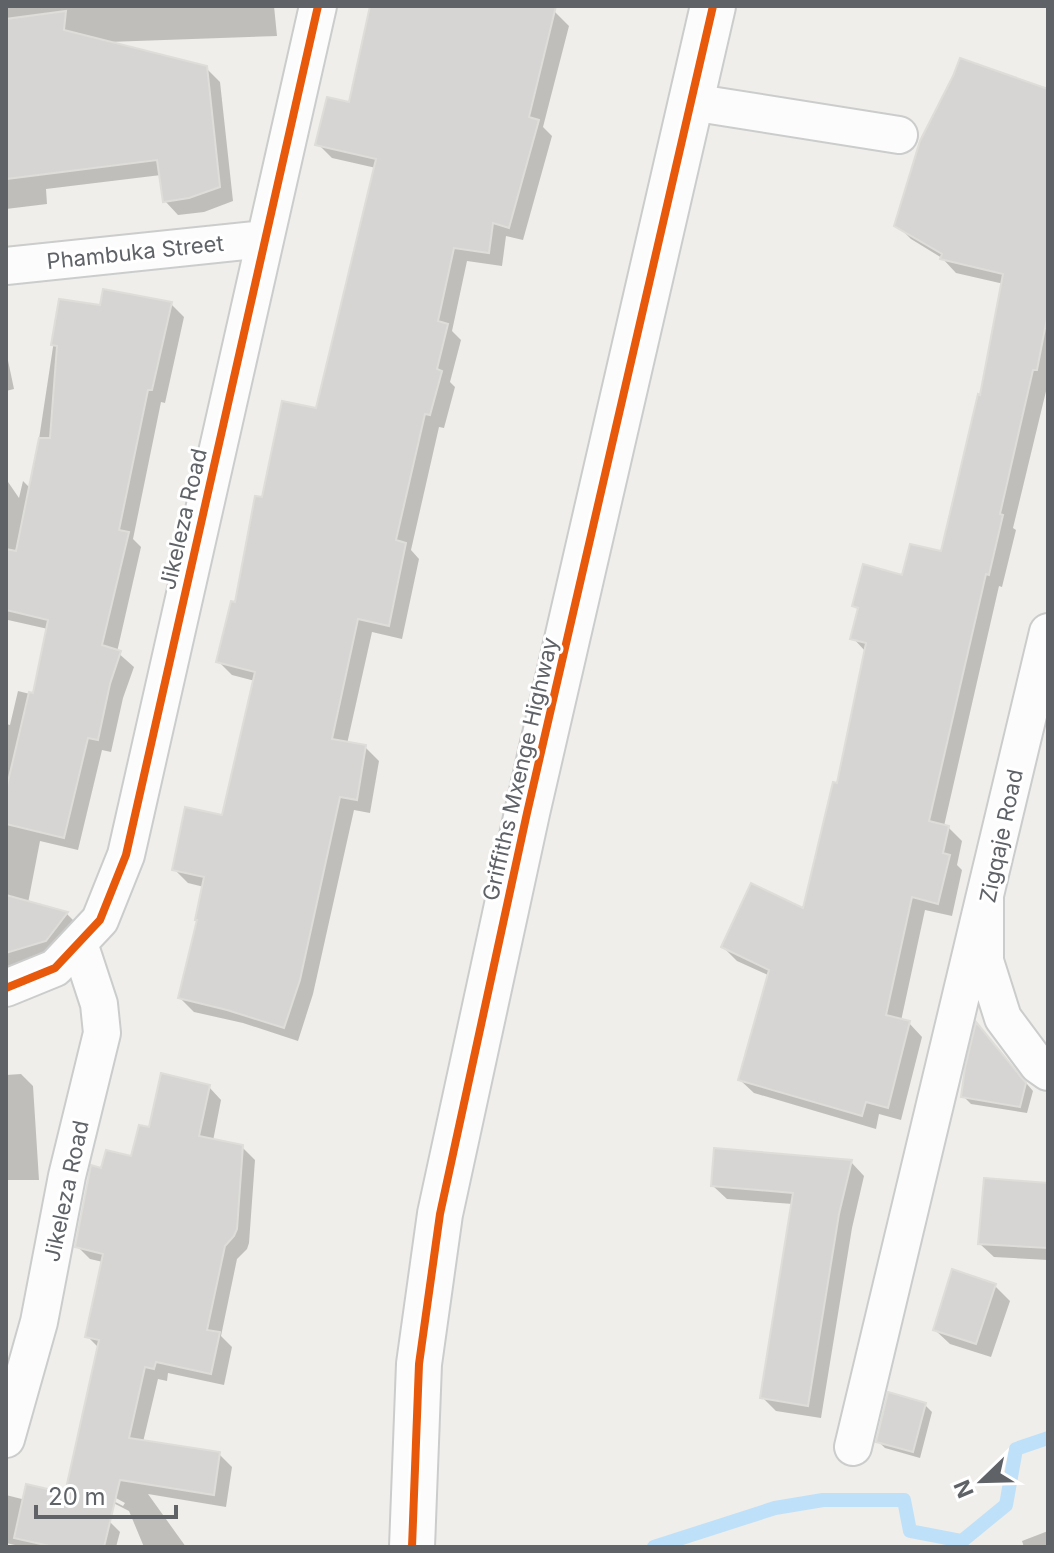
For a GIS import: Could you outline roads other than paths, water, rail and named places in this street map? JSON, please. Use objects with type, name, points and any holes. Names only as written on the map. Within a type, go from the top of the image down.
[{"type":"street","name":"Jikeleza Road","points":[[6,988],[55,968],[100,920],[126,855],[318,6]]},
{"type":"street","name":"Griffiths Mxenge Highway","points":[[412,1547],[419,1364],[440,1214],[527,813],[713,6]]},
{"type":"street","points":[[691,102],[899,135]]},
{"type":"street","name":"Phambuka Street","points":[[6,266],[265,239]]},
{"type":"street","name":"Zigqaje Road","points":[[1048,632],[985,895],[985,961],[1003,1018],[1038,1065],[1048,1072]]},
{"type":"street","points":[[853,1447],[985,895]]},
{"type":"street","name":"Jikeleza Road","points":[[6,1439],[39,1322],[67,1176],[102,1033],[99,1004],[79,943]]},
{"type":"waterway","points":[[654,1547],[775,1508],[823,1500],[904,1500],[910,1531],[962,1541],[1006,1505],[1016,1449],[1048,1438]]}]
